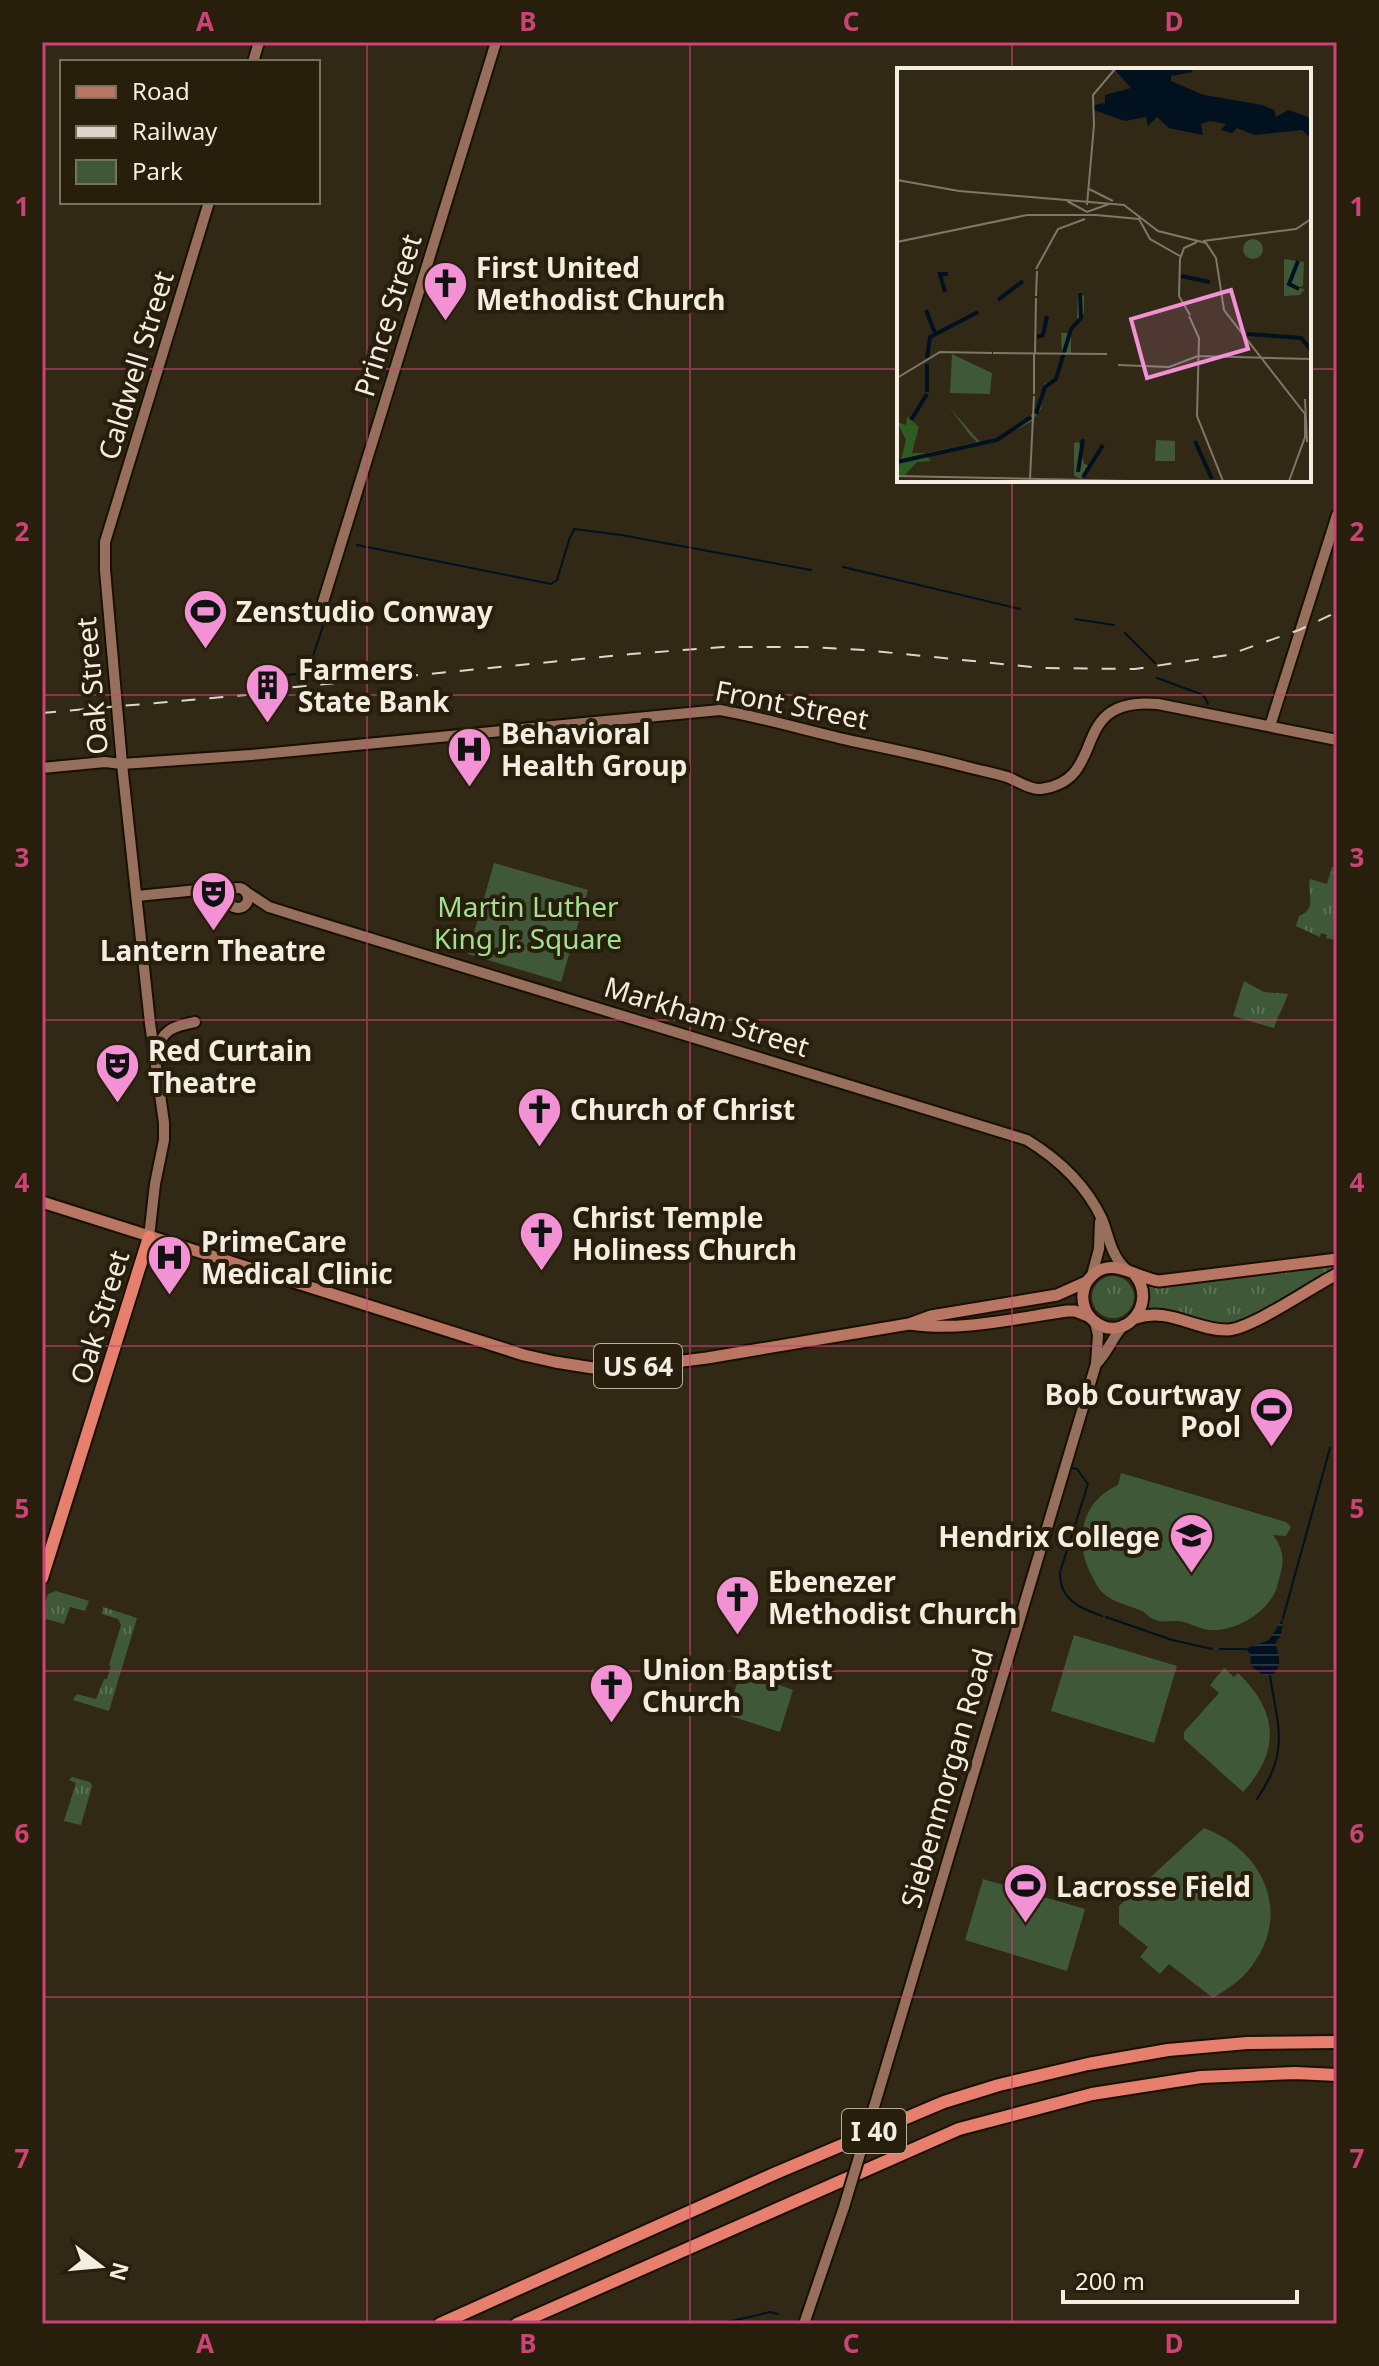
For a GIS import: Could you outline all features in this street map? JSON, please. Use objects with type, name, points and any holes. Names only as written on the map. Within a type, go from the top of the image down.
[{"type":"highway","name":"Oak Street","points":[[42,1578],[149,1237]]},
{"type":"highway","name":"I 40","points":[[440,2324],[776,2173],[944,2102],[999,2085],[1088,2064],[1168,2050],[1247,2043],[1337,2042]]},
{"type":"highway","name":"I 40","points":[[517,2324],[959,2129],[1092,2094],[1201,2077],[1295,2073],[1337,2075]]},
{"type":"main road","points":[[42,1202],[149,1237]]},
{"type":"main road","name":"US 64","points":[[149,1237],[524,1355],[593,1368],[707,1358],[909,1324],[931,1316],[1057,1295],[1089,1279]]},
{"type":"main road","points":[[1131,1272],[1142,1287],[1143,1298],[1136,1318],[1124,1325],[1107,1327],[1092,1320],[1083,1298],[1089,1279],[1108,1267],[1131,1272],[1147,1279],[1172,1280],[1337,1259]]},
{"type":"main road","points":[[1136,1318],[1161,1314],[1216,1329],[1237,1329],[1337,1274]]},
{"type":"main road","name":"US 64","points":[[909,1324],[944,1326],[1067,1311],[1075,1311],[1092,1320]]},
{"type":"street","name":"Prince Street","points":[[323,602],[496,42]]},
{"type":"street","name":"Caldwell Street","points":[[105,542],[208,204]]},
{"type":"street","points":[[1337,515],[1270,726],[1337,740]]},
{"type":"street","name":"Oak Street","points":[[105,542],[122,764],[164,1133],[149,1237]]},
{"type":"street","name":"Front Street","points":[[42,768],[273,753],[720,710],[959,764],[1007,777],[1036,789],[1062,782],[1074,772],[1086,757],[1091,736],[1100,722],[1112,710],[1139,702],[1270,726]]},
{"type":"street","points":[[137,896],[217,889],[239,888],[246,892],[248,901],[244,906],[235,908],[217,889]]},
{"type":"street","points":[[228,901],[229,893],[234,889]]},
{"type":"street","name":"Markham Street","points":[[246,892],[269,907]]},
{"type":"street","name":"Markham Street","points":[[244,906],[269,907],[1027,1140],[1049,1153],[1088,1195],[1101,1216],[1117,1259],[1131,1272]]},
{"type":"street","name":"Oak Street","points":[[156,1063],[157,1048],[167,1030],[195,1022]]},
{"type":"street","points":[[1089,1279],[1099,1249],[1101,1216]]},
{"type":"street","name":"Siebenmorgan Road","points":[[804,2324],[844,2207],[1096,1364],[1098,1335],[1092,1320]]},
{"type":"street","name":"Siebenmorgan Road","points":[[1096,1364],[1124,1325]]},
{"type":"green space","name":"Martin Luther King Jr. Square","points":[[494,863],[588,890],[561,982],[468,954]]},
{"type":"green space","points":[[1332,867],[1337,868],[1337,940],[1326,938],[1327,935],[1321,933],[1320,937],[1296,926],[1299,916],[1309,909],[1310,879],[1327,884]]},
{"type":"green space","points":[[1244,981],[1264,992],[1288,994],[1274,1028],[1233,1016]]},
{"type":"green space","points":[[1337,1262],[1337,1268],[1239,1322],[1212,1323],[1172,1310],[1147,1308],[1147,1285],[1162,1286]]},
{"type":"green space","points":[[1113,1276],[1128,1282],[1134,1297],[1128,1312],[1113,1318],[1098,1312],[1092,1297],[1098,1282]]},
{"type":"green space","points":[[1121,1473],[1286,1522],[1291,1527],[1286,1536],[1273,1535],[1282,1554],[1282,1566],[1277,1587],[1267,1605],[1241,1624],[1210,1630],[1178,1621],[1154,1620],[1103,1593],[1085,1559],[1082,1534],[1089,1511],[1106,1492],[1118,1485]]},
{"type":"green space","points":[[56,1591],[89,1601],[85,1611],[70,1607],[64,1624],[46,1619],[42,1630],[42,1612],[48,1594]]},
{"type":"green space","points":[[103,1607],[137,1618],[109,1711],[73,1700],[77,1694],[96,1699],[104,1679],[107,1679],[121,1625],[118,1619],[102,1614]]},
{"type":"green space","points":[[1074,1635],[1177,1666],[1154,1743],[1051,1711]]},
{"type":"green space","points":[[1224,1668],[1234,1677],[1238,1673],[1251,1687],[1261,1702],[1270,1731],[1264,1761],[1243,1792],[1184,1739],[1184,1732],[1219,1693],[1210,1685]]},
{"type":"green space","points":[[741,1671],[793,1690],[780,1732],[727,1715]]},
{"type":"green space","points":[[72,1777],[90,1782],[92,1786],[81,1825],[64,1821],[76,1783],[69,1780]]},
{"type":"green space","points":[[1204,1828],[1225,1838],[1256,1867],[1270,1905],[1270,1926],[1251,1967],[1238,1981],[1213,1998],[1169,1964],[1160,1974],[1140,1957],[1148,1947],[1119,1924],[1119,1906]]},
{"type":"green space","name":"Lacrosse Field","points":[[983,1879],[1085,1909],[1067,1971],[965,1940]]},
{"type":"water","points":[[1283,1618],[1281,1636],[1276,1641],[1279,1666],[1273,1674],[1264,1676],[1251,1666],[1250,1653],[1245,1649],[1269,1640]]},
{"type":"waterway","points":[[357,545],[551,584],[557,580],[574,529],[811,570]]},
{"type":"waterway","points":[[843,567],[1020,609]]},
{"type":"waterway","points":[[313,656],[326,617]]},
{"type":"waterway","points":[[1075,619],[1114,625]]},
{"type":"waterway","points":[[1125,633],[1155,663]]},
{"type":"waterway","points":[[253,678],[308,673],[309,669]]},
{"type":"waterway","points":[[1157,678],[1204,696],[1208,704]]},
{"type":"waterway","points":[[1283,1618],[1330,1448]]},
{"type":"waterway","points":[[1072,1468],[1077,1469],[1088,1484],[1060,1572],[1061,1581],[1072,1601],[1102,1616]]},
{"type":"waterway","points":[[1106,1617],[1172,1640],[1212,1649]]},
{"type":"waterway","points":[[1220,1649],[1245,1649]]},
{"type":"waterway","points":[[1257,1799],[1274,1767],[1278,1752],[1278,1725],[1270,1676]]},
{"type":"waterway","points":[[719,2324],[770,2312],[778,2314]]},
{"type":"railway","points":[[42,713],[723,647],[864,650],[1042,668],[1135,669],[1228,655],[1299,630],[1337,612]]},
{"type":"place","name":"First United Methodist Church","points":[[445,322]]},
{"type":"place","name":"Zenstudio Conway","points":[[205,650]]},
{"type":"place","name":"Farmers State Bank","points":[[267,724]]},
{"type":"place","name":"Behavioral Health Group","points":[[470,788]]},
{"type":"place","name":"Lantern Theatre","points":[[213,932]]},
{"type":"place","name":"Red Curtain Theatre","points":[[117,1105]]},
{"type":"place","name":"Church of Christ","points":[[539,1148]]},
{"type":"place","name":"Christ Temple Holiness Church","points":[[541,1272]]},
{"type":"place","name":"PrimeCare Medical Clinic","points":[[170,1296]]},
{"type":"place","name":"Bob Courtway Pool","points":[[1272,1449]]},
{"type":"place","name":"Hendrix College","points":[[1191,1575]]},
{"type":"place","name":"Ebenezer Methodist Church","points":[[737,1636]]},
{"type":"place","name":"Union Baptist Church","points":[[611,1724]]},
{"type":"place","name":"Lacrosse Field","points":[[1025,1925]]}]
